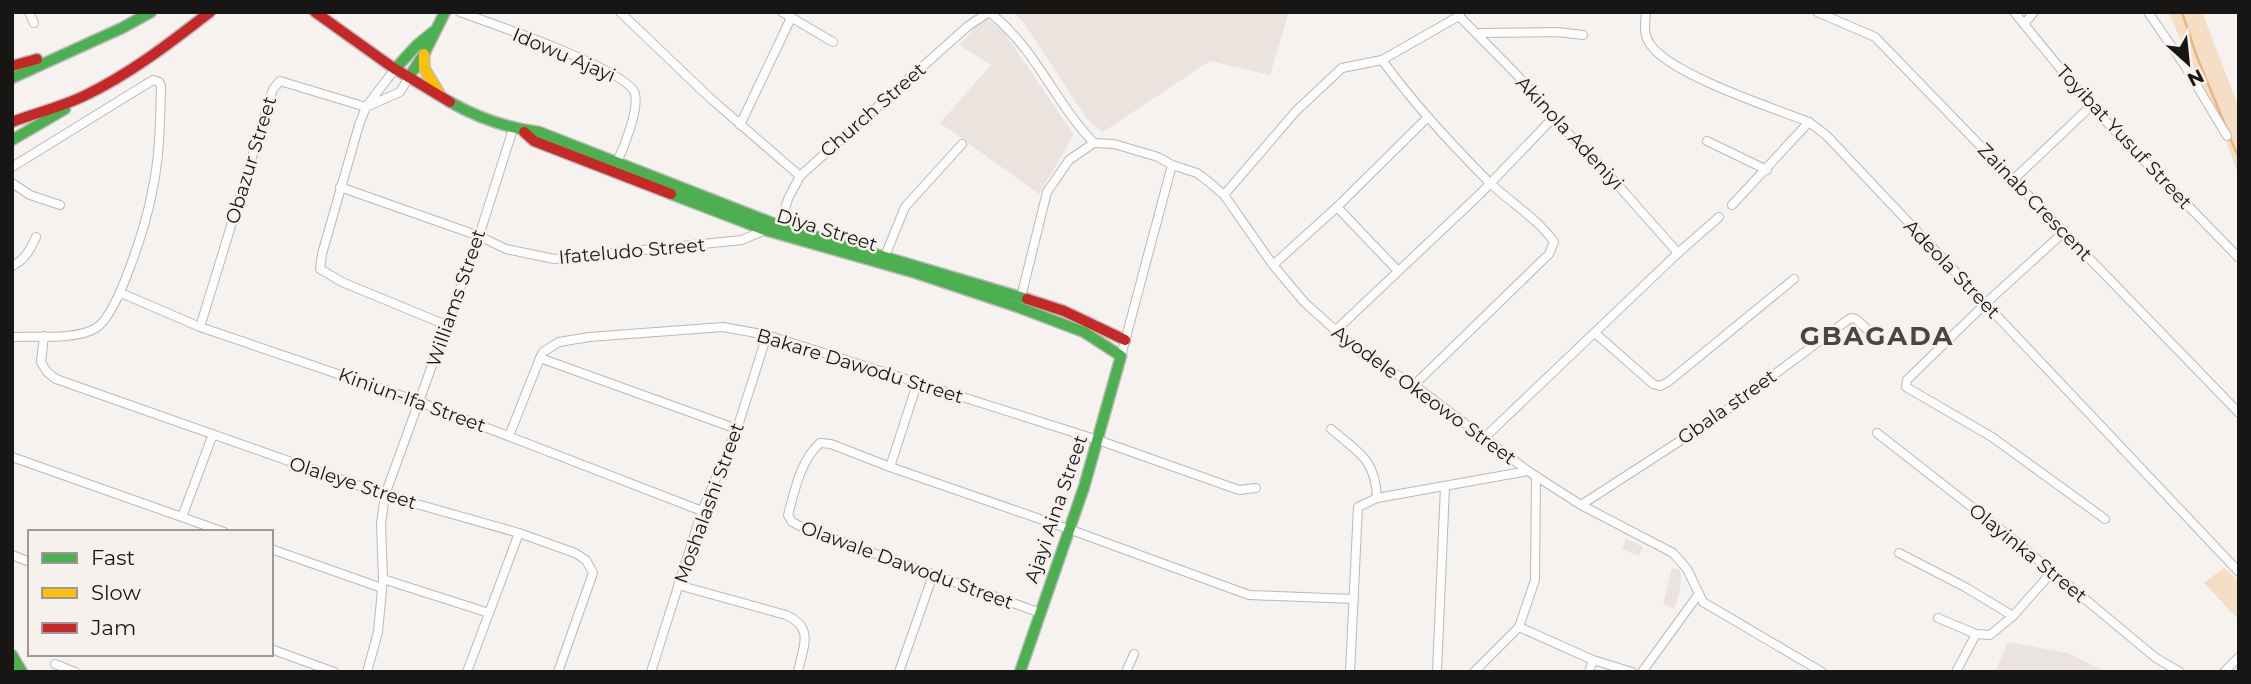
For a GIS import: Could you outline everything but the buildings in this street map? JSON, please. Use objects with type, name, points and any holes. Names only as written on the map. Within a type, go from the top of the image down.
[{"type":"main road","points":[[12,78],[151,12]]},
{"type":"main road","points":[[12,122],[80,98],[106,85],[210,12]]},
{"type":"main road","name":"Diya Street","points":[[315,12],[409,78],[493,122],[519,130],[539,132],[780,226],[1064,311],[1125,340]]},
{"type":"main road","points":[[409,78],[445,12]]},
{"type":"main road","points":[[395,69],[417,45],[436,31]]},
{"type":"main road","points":[[12,66],[82,46]]},
{"type":"main road","points":[[424,54],[424,68],[443,98]]},
{"type":"main road","points":[[12,140],[80,98]]},
{"type":"main road","name":"Diya Street","points":[[519,130],[534,141],[765,230],[916,273],[1018,307],[1084,332],[1121,356]]},
{"type":"main road","name":"Ajayi Aina Street","points":[[1020,672],[1038,612],[1070,530],[1121,356]]},
{"type":"main road","points":[[12,655],[22,672]]},
{"type":"street","points":[[29,12],[34,23]]},
{"type":"street","name":"Idowu Ajayi","points":[[460,12],[597,65],[634,90],[636,104],[617,162]]},
{"type":"street","points":[[620,12],[740,125],[800,176]]},
{"type":"street","points":[[782,12],[833,42]]},
{"type":"street","points":[[989,12],[1020,41],[1081,129],[1094,143],[1069,160],[1047,192],[1021,297]]},
{"type":"street","name":"Church Street","points":[[780,226],[788,199],[800,176],[968,26],[989,12]]},
{"type":"street","name":"Adeola Street","points":[[1646,12],[1645,33],[1650,44],[1672,65],[1809,122],[1826,135],[2239,572]]},
{"type":"street","name":"Zainab Crescent","points":[[1817,12],[1875,37],[2239,413]]},
{"type":"street","name":"Toyibat Yusuf Street","points":[[2014,12],[2091,106],[2239,258]]},
{"type":"street","points":[[2024,24],[2034,12]]},
{"type":"street","points":[[2148,12],[2227,136]]},
{"type":"street","points":[[1224,195],[1296,111],[1342,68],[1382,60],[1460,14]]},
{"type":"street","name":"Akinola Adeniyi","points":[[1460,14],[1678,253]]},
{"type":"street","points":[[740,125],[791,18]]},
{"type":"street","points":[[1477,33],[1557,32],[1583,35]]},
{"type":"street","points":[[1382,60],[1428,117],[1491,183],[1543,229],[1554,243],[1549,254],[1414,385]]},
{"type":"street","points":[[395,69],[366,107],[340,187],[320,269],[342,282],[446,325]]},
{"type":"street","points":[[366,107],[400,92],[409,78]]},
{"type":"street","points":[[12,167],[153,80],[159,82],[159,147],[152,194],[121,293],[107,319],[95,329],[79,334],[12,337]]},
{"type":"street","name":"Obazur Street","points":[[200,327],[273,89],[280,81],[366,107]]},
{"type":"street","points":[[2014,179],[2091,106]]},
{"type":"street","points":[[1273,265],[1337,207],[1428,117]]},
{"type":"street","points":[[1335,331],[1491,183],[1553,118]]},
{"type":"street","points":[[1732,205],[1809,122]]},
{"type":"street","name":"Williams Street","points":[[367,672],[378,632],[382,583],[380,524],[385,495],[519,130]]},
{"type":"street","points":[[1707,141],[1767,170]]},
{"type":"street","name":"Ayodele Okeowo Street","points":[[1094,143],[1114,144],[1197,173],[1224,195],[1273,265],[1305,303],[1361,353],[1414,385],[1483,439],[1581,505],[1673,553],[1687,569],[1698,595]]},
{"type":"street","points":[[885,256],[905,207],[962,145]]},
{"type":"street","points":[[1121,356],[1172,165]]},
{"type":"street","points":[[12,183],[30,195],[60,205]]},
{"type":"street","name":"Ifateludo Street","points":[[340,187],[479,236],[506,249],[554,259],[742,240],[765,230]]},
{"type":"street","points":[[1337,207],[1398,271]]},
{"type":"street","points":[[1483,439],[1719,217]]},
{"type":"street","points":[[2064,232],[1907,380],[1906,387],[1992,437],[2105,519]]},
{"type":"street","points":[[12,266],[29,252],[36,237]]},
{"type":"street","points":[[1595,333],[1653,384],[1660,386],[1794,279]]},
{"type":"street","name":"Kiniun-Ifa Street","points":[[121,293],[200,327],[420,402],[702,511]]},
{"type":"street","name":"Gbala street","points":[[1581,505],[1717,417],[1844,322],[1851,318],[1857,319],[1869,331]]},
{"type":"street","name":"Bakare Dawodu Street","points":[[540,358],[543,352],[559,342],[589,337],[723,327],[767,335],[1098,440],[1239,490],[1256,488]]},
{"type":"street","name":"Moshalashi Street","points":[[651,672],[702,511],[737,429],[767,335]]},
{"type":"street","name":"Olaleye Street","points":[[44,336],[41,362],[47,372],[56,379],[385,495],[519,533],[575,553],[586,560],[593,573],[558,672]]},
{"type":"street","points":[[509,436],[540,358],[737,429]]},
{"type":"street","points":[[890,467],[917,384]]},
{"type":"street","points":[[1331,429],[1370,464],[1376,478],[1377,498]]},
{"type":"street","name":"Olayinka Street","points":[[1877,433],[2052,572],[2156,659],[2180,672]]},
{"type":"street","points":[[182,517],[212,434]]},
{"type":"street","name":"Olawale Dawodu Street","points":[[1038,612],[792,522],[788,516],[803,467],[812,450],[820,443],[831,444],[1249,595],[1354,599]]},
{"type":"street","points":[[12,457],[218,530]]},
{"type":"street","points":[[1350,672],[1357,507],[1377,498],[1532,473],[1535,580],[1519,627],[1474,672]]},
{"type":"street","points":[[1437,672],[1445,487]]},
{"type":"street","points":[[467,672],[519,533]]},
{"type":"street","points":[[273,550],[489,613]]},
{"type":"street","points":[[1899,552],[2013,616]]},
{"type":"street","points":[[1938,618],[1976,634],[1990,635],[2013,616],[2052,572]]},
{"type":"street","points":[[900,672],[933,575]]},
{"type":"street","points":[[678,585],[800,621],[805,629],[805,640],[798,672]]},
{"type":"street","points":[[1642,672],[1698,595],[1703,602],[1822,672]]},
{"type":"street","points":[[1519,627],[1593,660],[1632,672]]},
{"type":"street","points":[[1956,672],[1976,634]]},
{"type":"street","points":[[273,650],[334,672]]},
{"type":"street","points":[[1126,672],[1134,654]]},
{"type":"street","points":[[2224,672],[2239,657]]},
{"type":"street","points":[[1589,672],[1593,660]]},
{"type":"street","points":[[55,664],[75,672]]},
{"type":"shaded area","points":[[1011,12],[1289,12],[1270,75],[1210,61],[1103,132],[1087,119],[1022,20]]},
{"type":"shaded area","points":[[2168,12],[2202,12],[2239,108],[2239,177],[2220,124]]},
{"type":"shaded area","points":[[985,17],[1004,32],[1074,135],[1039,194],[940,123],[991,65],[959,45]]},
{"type":"shaded area","points":[[1626,539],[1643,547],[1639,556],[1622,549]]},
{"type":"shaded area","points":[[1672,568],[1680,570],[1681,577],[1674,609],[1663,604]]},
{"type":"shaded area","points":[[2224,568],[2239,581],[2239,620],[2204,583]]},
{"type":"shaded area","points":[[2008,642],[2068,653],[2106,672],[1995,672]]},
{"type":"waterway","points":[[2182,12],[2226,127]]},
{"type":"waterway","points":[[2229,136],[2239,158]]},
{"type":"traffic: fast","points":[[12,78],[151,12]]},
{"type":"traffic: fast","points":[[409,77],[445,12]]},
{"type":"traffic: fast","points":[[395,69],[433,32]]},
{"type":"traffic: fast","points":[[450,102],[493,122],[539,132],[780,226],[1027,299]]},
{"type":"traffic: fast","points":[[12,140],[65,109]]},
{"type":"traffic: fast","points":[[671,194],[765,230],[916,273],[1018,307],[1084,332],[1121,356],[1084,487],[1020,672]]},
{"type":"traffic: fast","points":[[12,655],[22,672]]},
{"type":"traffic: slow","points":[[424,54],[424,68],[439,93]]},
{"type":"traffic: jam","points":[[12,122],[84,96],[101,87],[149,57],[210,12]]},
{"type":"traffic: jam","points":[[315,12],[392,67],[450,102]]},
{"type":"traffic: jam","points":[[12,66],[37,59]]},
{"type":"traffic: jam","points":[[524,132],[534,141],[671,194]]},
{"type":"traffic: jam","points":[[1027,299],[1064,311],[1125,340]]},
{"type":"district","name":"GBAGADA","points":[[1877,336]]}]
